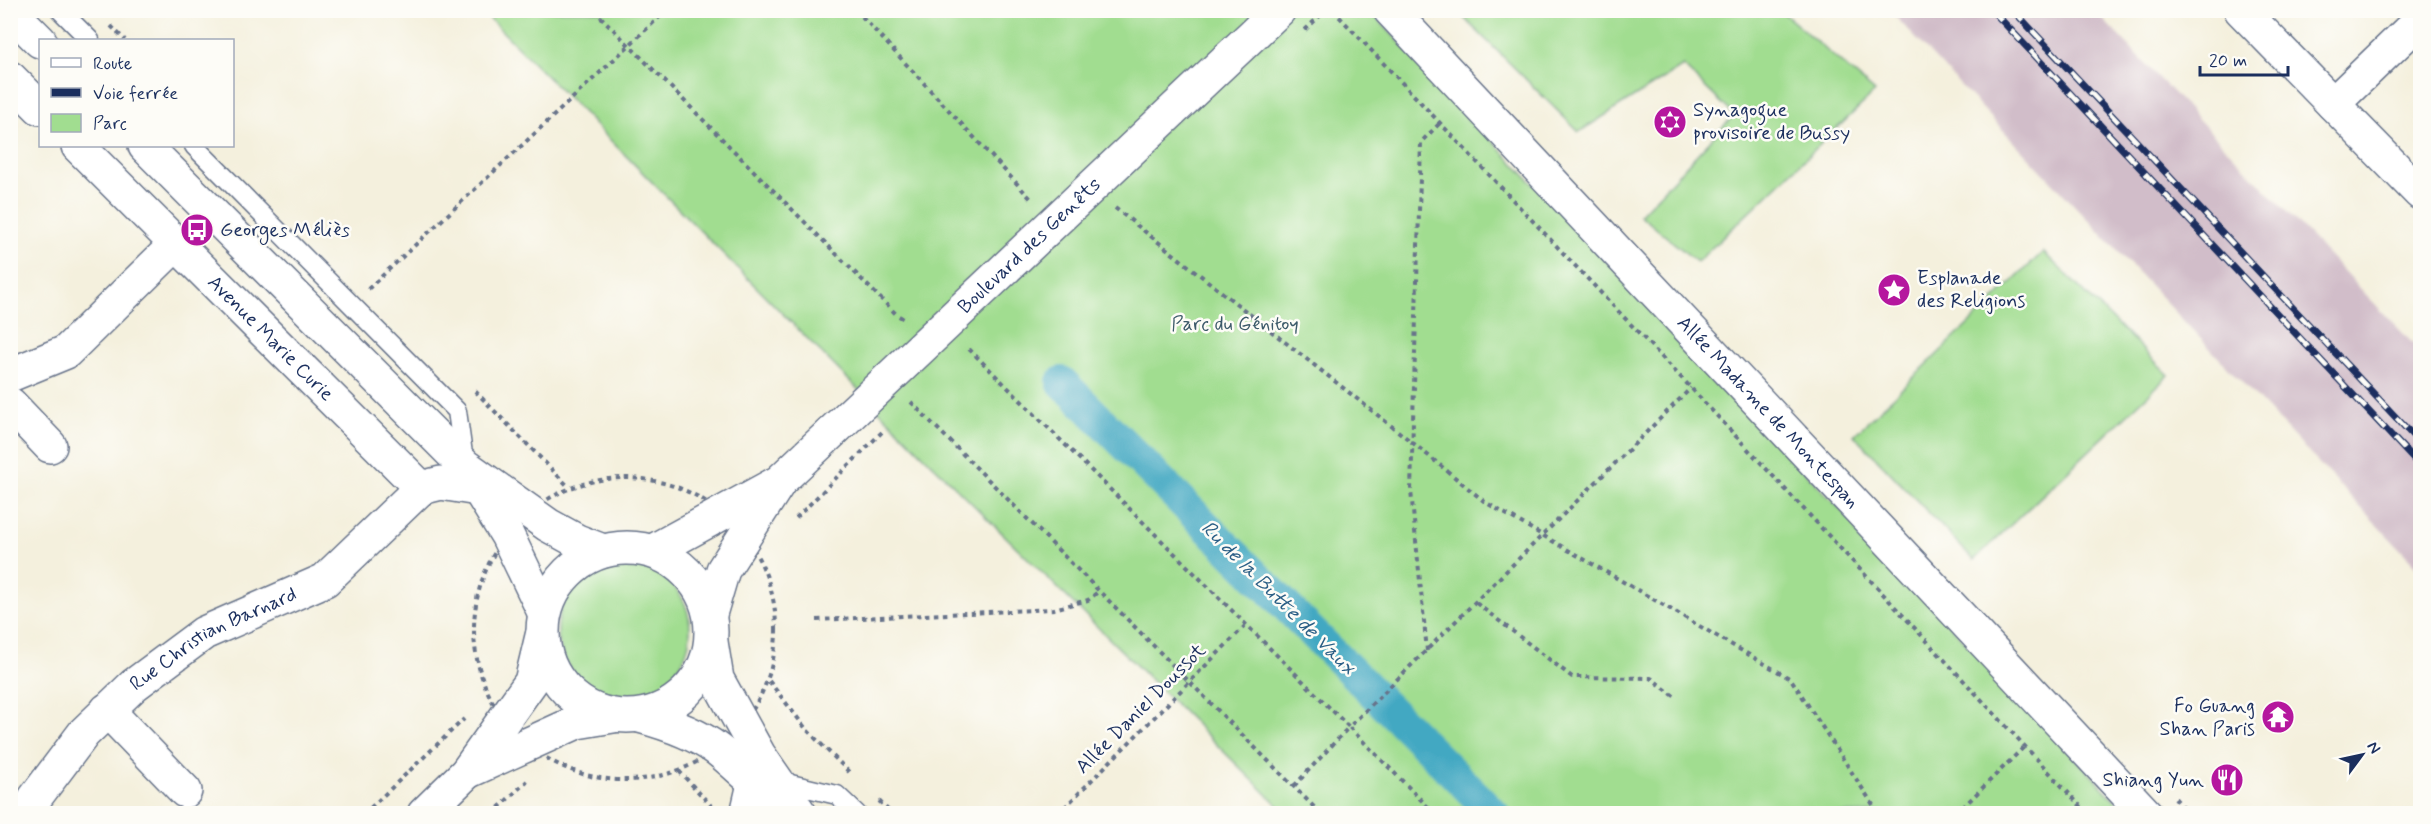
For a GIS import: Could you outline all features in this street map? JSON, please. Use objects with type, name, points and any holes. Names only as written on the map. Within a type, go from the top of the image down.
[{"type":"street","name":"Boulevard des Genêts","points":[[710,628],[723,570],[780,482],[1279,10]]},
{"type":"street","name":"Allée Madame de Montespan","points":[[1390,10],[2146,813]]},
{"type":"street","points":[[2241,10],[2333,104],[2418,184]]},
{"type":"street","points":[[10,11],[39,40]]},
{"type":"street","points":[[2333,104],[2421,20]]},
{"type":"street","points":[[10,78],[39,107]]},
{"type":"street","name":"Avenue Marie Curie","points":[[79,147],[421,488]]},
{"type":"street","points":[[146,147],[472,477],[548,525],[577,541],[603,551]]},
{"type":"street","points":[[10,375],[66,351],[176,244]]},
{"type":"street","points":[[10,404],[50,446]]},
{"type":"street","points":[[421,488],[472,477]]},
{"type":"street","points":[[472,477],[507,536],[543,624],[549,664],[564,689],[586,707],[662,722],[705,741],[718,750],[759,792],[790,813]]},
{"type":"street","name":"Boulevard des Genêts","points":[[652,551],[780,482]]},
{"type":"street","name":"Rue Christian Barnard","points":[[27,813],[35,798],[84,733],[134,685],[204,633],[325,580],[421,488]]},
{"type":"street","points":[[424,813],[466,773],[531,682],[543,624],[556,585],[577,564],[603,551],[628,547],[652,551],[673,561],[690,575],[702,593],[710,628],[717,679],[742,726],[759,792],[800,813]]},
{"type":"street","points":[[466,773],[577,722],[627,716],[666,708],[688,691],[704,669],[710,628]]},
{"type":"street","points":[[107,710],[185,791]]},
{"type":"lane","points":[[60,10],[89,39]]},
{"type":"lane","points":[[195,147],[457,411],[472,477]]},
{"type":"lane","points":[[759,792],[837,795],[857,813]]},
{"type":"path","points":[[594,10],[897,315],[910,321]]},
{"type":"path","points":[[352,304],[667,10]]},
{"type":"path","points":[[855,10],[1034,203]]},
{"type":"path","points":[[1333,10],[1691,388],[2088,813]]},
{"type":"path","points":[[1427,651],[1411,491],[1421,142],[1440,123]]},
{"type":"path","points":[[1115,208],[1413,442],[1485,502],[1791,679],[1879,813]]},
{"type":"path","points":[[969,349],[1435,813]]},
{"type":"path","points":[[1294,786],[1349,727],[1691,388]]},
{"type":"path","points":[[911,402],[1321,813]]},
{"type":"path","points":[[543,502],[582,482],[615,477],[639,477],[675,484],[705,500]]},
{"type":"path","points":[[480,703],[488,695],[473,648],[470,627],[472,607],[478,585],[498,546]]},
{"type":"path","points":[[748,715],[769,681],[777,646],[777,618],[772,590],[765,570],[757,558]]},
{"type":"path","points":[[817,620],[1054,609],[1088,600],[1099,591]]},
{"type":"path","points":[[1476,603],[1572,677],[1651,678],[1674,696]]},
{"type":"path","name":"Allée Daniel Doussot","points":[[1058,813],[1246,625]]},
{"type":"path","points":[[769,681],[807,730],[858,780]]},
{"type":"path","points":[[364,813],[472,711]]},
{"type":"path","points":[[1956,813],[2025,746]]},
{"type":"path","points":[[540,753],[578,775],[621,782],[642,780],[678,771],[702,760]]},
{"type":"path","points":[[543,765],[552,762]]},
{"type":"path","points":[[678,771],[718,813]]},
{"type":"path","points":[[492,813],[535,773]]},
{"type":"path","points":[[875,797],[892,813]]},
{"type":"shaded area","points":[[1890,11],[2095,11],[2420,351],[2420,570]]},
{"type":"green space","name":"Parc du Génitoy","points":[[482,11],[1370,11],[2127,813],[1286,813],[933,465]]},
{"type":"green space","points":[[1457,11],[1781,11],[1875,92],[1697,262],[1640,215],[1734,115],[1683,66],[1579,132]]},
{"type":"green space","points":[[2043,252],[2169,375],[1974,560],[1854,435]]},
{"type":"green space","points":[[624,564],[649,569],[671,583],[685,605],[690,630],[685,655],[671,677],[649,691],[624,696],[599,691],[577,677],[563,655],[558,630],[563,605],[577,583],[599,569]]},
{"type":"waterway","name":"Ru de la Butte de Vaux","points":[[1062,382],[1494,814]]},
{"type":"railway","points":[[1992,10],[2420,466]]},
{"type":"railway","points":[[2013,10],[2420,443]]},
{"type":"place","name":"Synagogue provisoire de Bussy","points":[[1670,122]]},
{"type":"place","name":"Georges Méliès","points":[[197,230]]},
{"type":"place","name":"Esplanade des Religions","points":[[1894,290]]},
{"type":"place","name":"Fo Guang Shan Paris","points":[[2278,717]]},
{"type":"place","name":"Shiang Yun","points":[[2227,780]]}]
